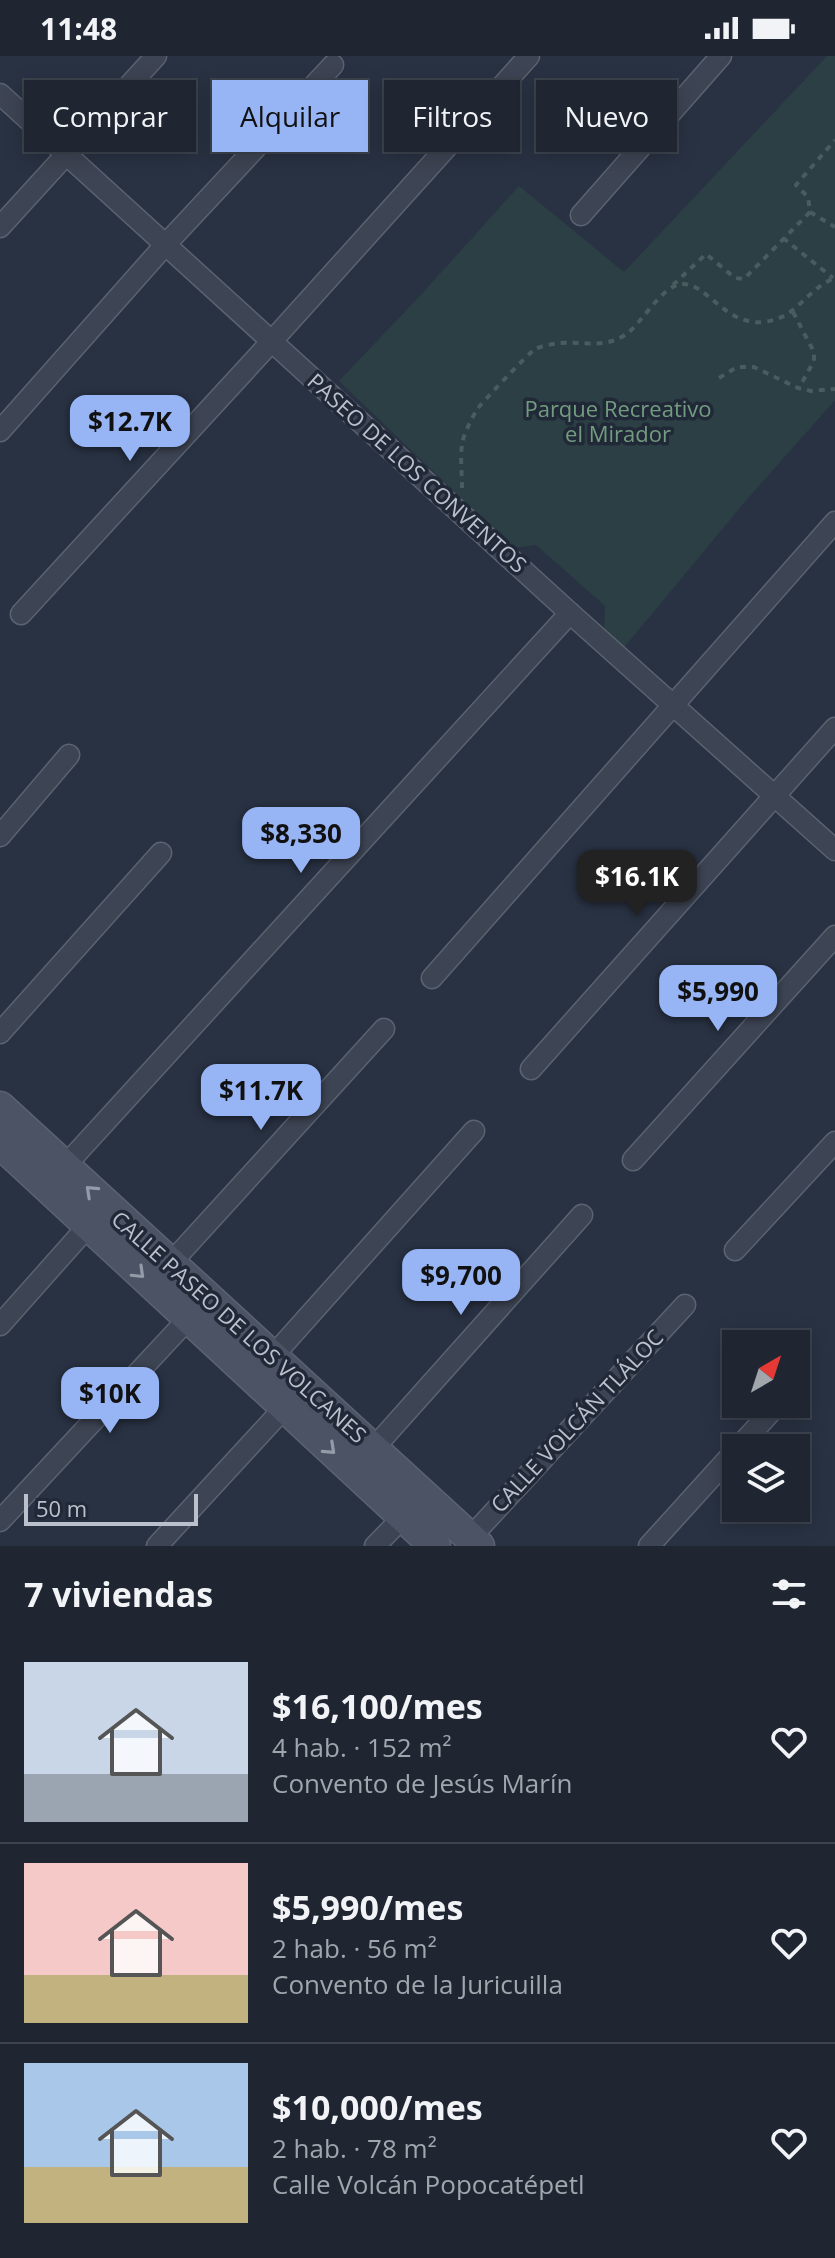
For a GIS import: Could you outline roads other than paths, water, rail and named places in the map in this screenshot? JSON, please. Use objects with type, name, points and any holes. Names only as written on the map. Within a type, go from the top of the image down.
[{"type":"street","points":[[0,227],[156,56]]},
{"type":"street","points":[[21,614],[529,56]]},
{"type":"street","points":[[581,215],[721,56]]},
{"type":"street","points":[[0,431],[166,244],[333,65]]},
{"type":"street","name":"PASEO DE LOS CONVENTOS","points":[[0,94],[835,850]]},
{"type":"street","points":[[432,978],[835,522]]},
{"type":"street","points":[[64,1167],[570,613]]},
{"type":"street","points":[[531,1069],[835,728]]},
{"type":"street","points":[[0,836],[69,755]]},
{"type":"street","points":[[0,1033],[161,853]]},
{"type":"street","points":[[633,1160],[835,936]]},
{"type":"street","points":[[170,1264],[384,1029]]},
{"type":"street","name":"CALLE PASEO DE LOS VOLCANES","points":[[0,1107],[373,1449],[414,1506],[435,1546]]},
{"type":"street","points":[[273,1356],[474,1131]]},
{"type":"street","points":[[735,1250],[835,1142]]},
{"type":"street","name":"CALLE PASEO DE LOS VOLCANES","points":[[0,1143],[285,1407],[414,1506],[474,1542]]},
{"type":"street","points":[[373,1449],[582,1215]]},
{"type":"street","points":[[0,1325],[89,1225]]},
{"type":"street","name":"CALLE VOLCÁN TLÁLOC","points":[[474,1542],[685,1305]]},
{"type":"street","points":[[0,1521],[188,1319]]},
{"type":"street","points":[[157,1546],[285,1407]]},
{"type":"street","points":[[751,1434],[765,1418]]},
{"type":"street","points":[[649,1546],[722,1466]]},
{"type":"street","points":[[375,1546],[414,1506]]},
{"type":"park label","name":"Parque Recreativo el Mirador","points":[[618,422]]}]
